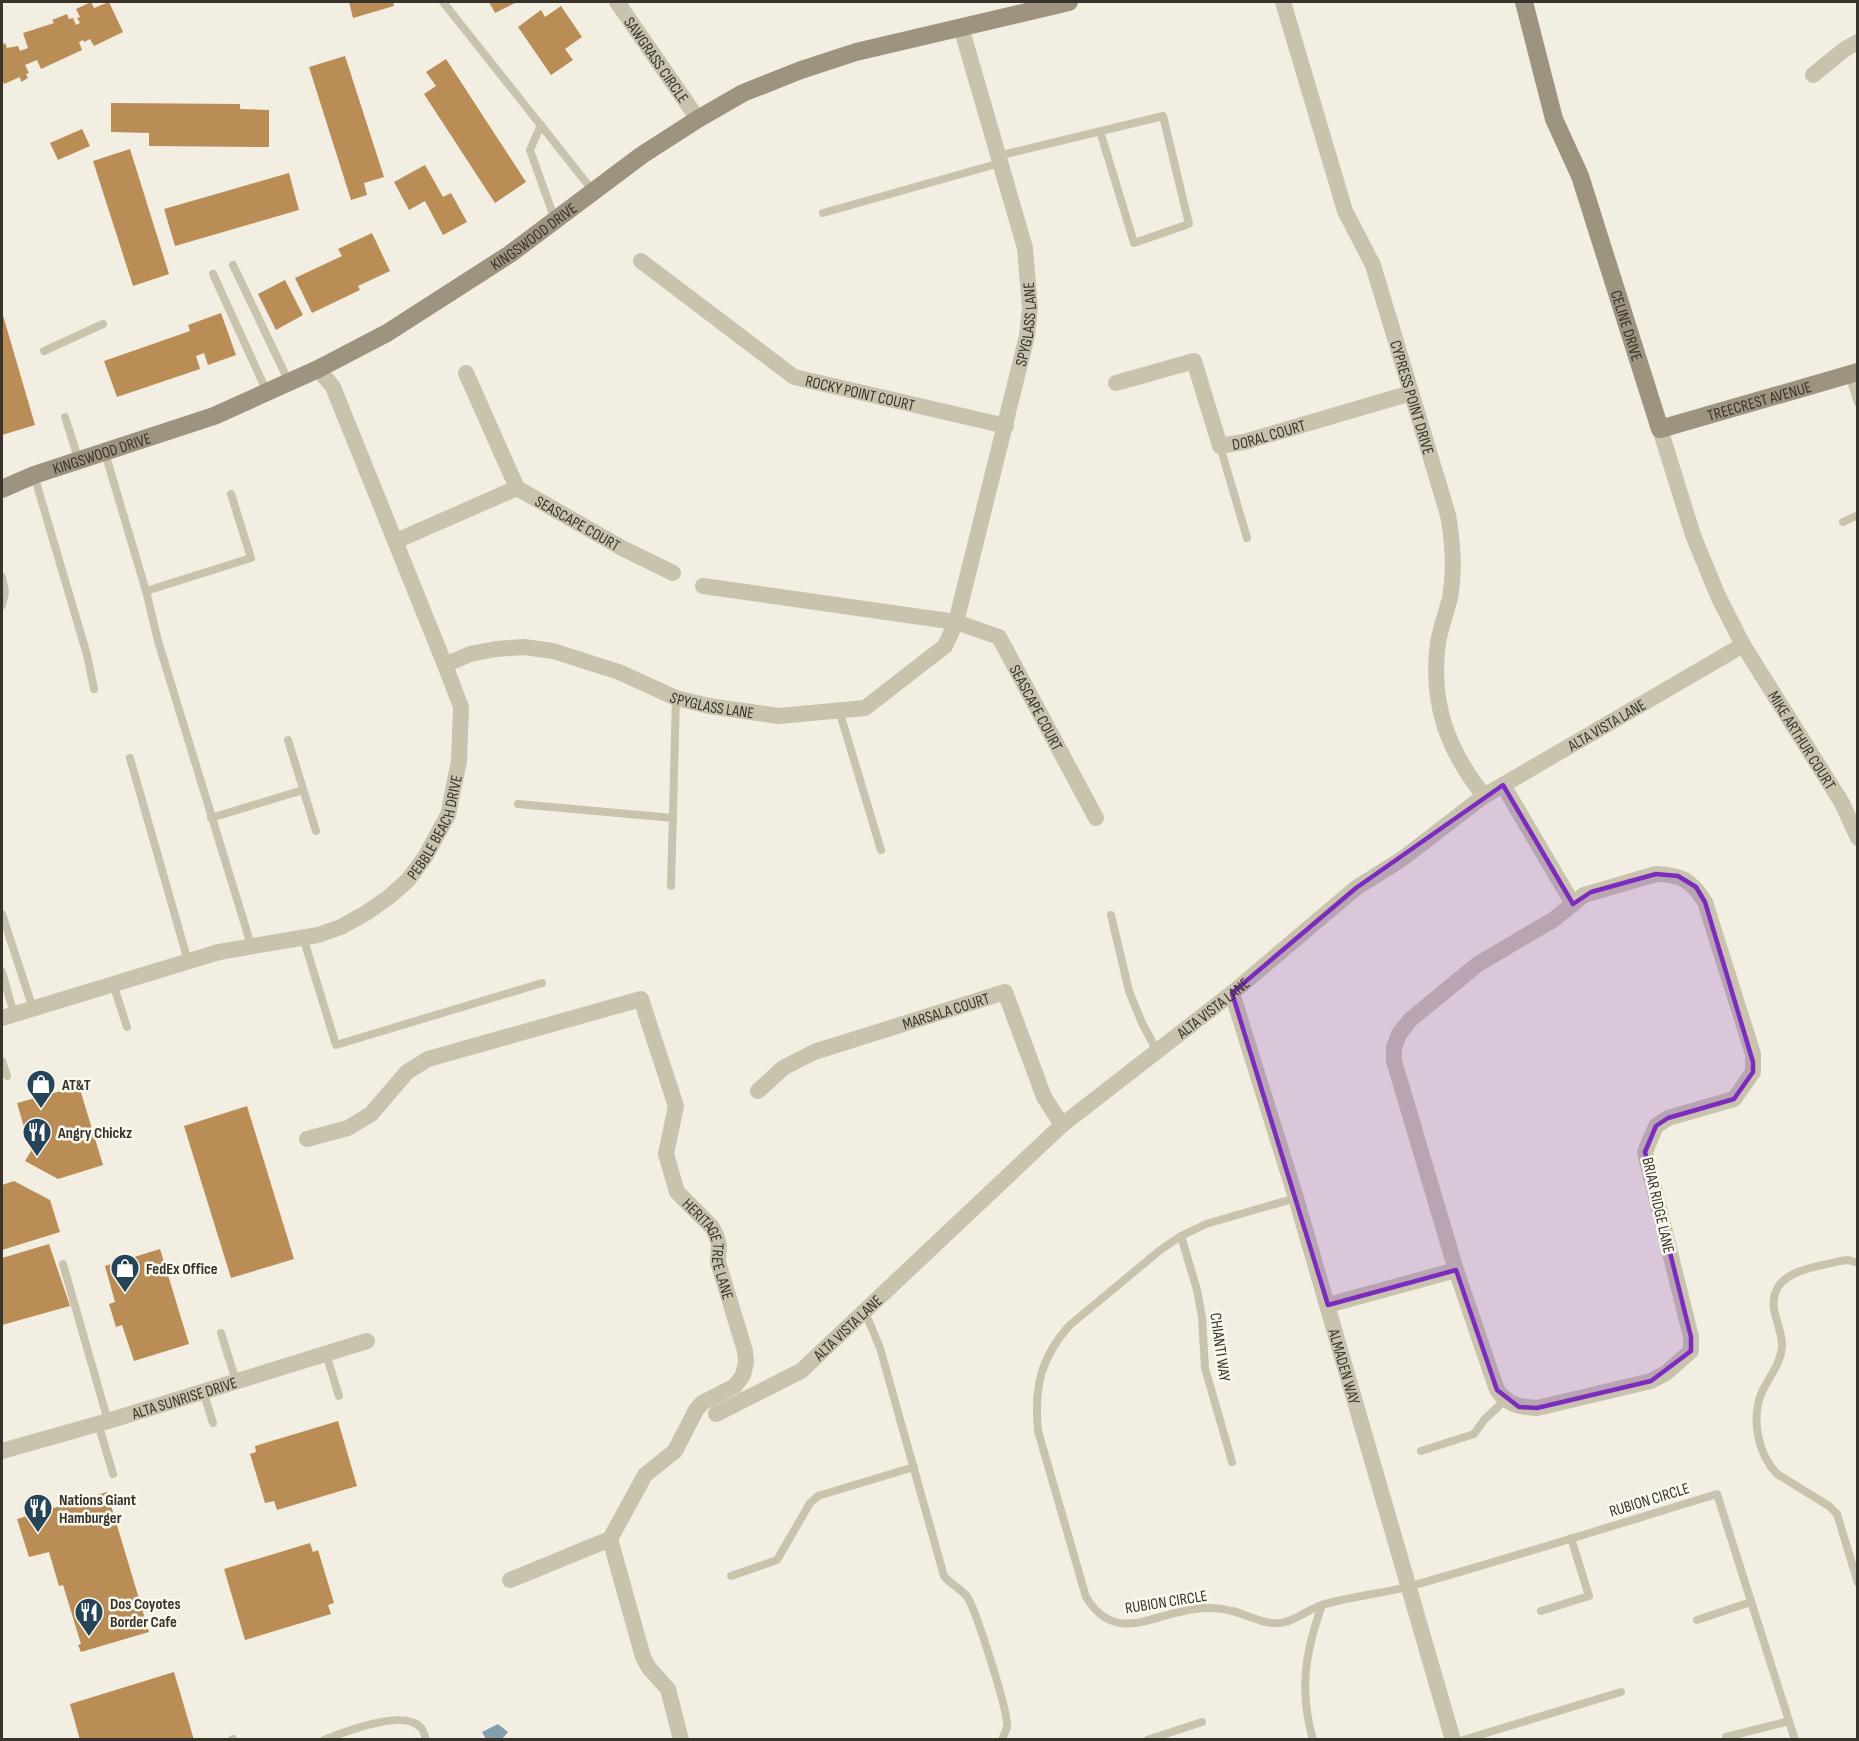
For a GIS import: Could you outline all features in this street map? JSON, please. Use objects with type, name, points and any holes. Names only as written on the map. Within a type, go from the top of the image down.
[{"type":"street","name":"SAWGRASS CIRCLE","points":[[617,2],[698,119]]},
{"type":"street","name":"KINGSWOOD DRIVE","points":[[2,489],[34,475],[214,416],[318,369],[387,333],[510,254],[642,155],[743,93],[801,70],[856,52],[1069,2]]},
{"type":"street","name":"CYPRESS POINT DRIVE","points":[[1283,2],[1345,211],[1373,265],[1448,515],[1453,542],[1453,569],[1450,596],[1439,640],[1436,671],[1438,702],[1451,746],[1458,760],[1484,796]]},
{"type":"street","name":"CELINE DRIVE","points":[[1524,2],[1551,109],[1580,176],[1704,566],[1743,645]]},
{"type":"street","name":"SPYGLASS LANE","points":[[445,664],[470,654],[496,649],[524,647],[553,651],[619,672],[676,698],[709,706],[779,716],[865,708],[945,646],[956,622],[1006,426],[1027,336],[1030,308],[1025,248],[960,27]]},
{"type":"street","points":[[1813,75],[1857,42]]},
{"type":"street","name":"ROCKY POINT COURT","points":[[641,261],[794,377],[1006,426]]},
{"type":"street","name":"DORAL COURT","points":[[1116,383],[1194,361],[1220,446],[1244,442],[1411,393]]},
{"type":"street","name":"PEBBLE BEACH DRIVE","points":[[8,1016],[188,961],[251,945],[318,935],[341,927],[366,913],[408,880],[425,857],[448,815],[459,761],[461,707],[333,387],[318,369]]},
{"type":"street","name":"SEASCAPE COURT","points":[[466,373],[517,488],[622,548],[673,573]]},
{"type":"street","name":"TREECREST AVENUE","points":[[1660,429],[1853,373]]},
{"type":"street","name":"SEASCAPE COURT","points":[[396,541],[517,488]]},
{"type":"street","points":[[703,586],[956,622]]},
{"type":"street","name":"SEASCAPE COURT","points":[[956,622],[999,637],[1096,818]]},
{"type":"street","name":"ALTA VISTA LANE","points":[[716,1414],[801,1371],[1062,1125],[1232,993],[1356,888],[1402,859],[1484,796],[1743,645]]},
{"type":"street","name":"MIKE ARTHUR COURT","points":[[1743,645],[1842,803],[1857,838]]},
{"type":"street","points":[[1503,785],[1573,904]]},
{"type":"street","name":"BRIAR RIDGE LANE","points":[[1656,874],[1678,876],[1696,887],[1705,902],[1753,1054],[1753,1072],[1734,1099],[1668,1118],[1656,1126],[1646,1152],[1691,1337],[1691,1351],[1666,1373],[1651,1381],[1537,1408],[1519,1407],[1505,1400],[1497,1390],[1456,1270],[1394,1061],[1394,1048],[1399,1034],[1410,1020],[1478,964],[1553,920],[1591,892],[1656,874]]},
{"type":"street","name":"MARSALA COURT","points":[[758,1092],[783,1068],[814,1052],[1005,992],[1044,1096],[1062,1125]]},
{"type":"street","name":"ALMADEN WAY","points":[[1232,993],[1328,1305],[1453,1740]]},
{"type":"street","name":"HERITAGE TREE LANE","points":[[307,1139],[348,1128],[371,1114],[407,1072],[428,1059],[641,999],[676,1106],[666,1154],[670,1169],[677,1192],[712,1227],[716,1235],[719,1245],[718,1262],[745,1351],[746,1362],[743,1375],[735,1386],[702,1403],[675,1451],[645,1475],[610,1539]]},
{"type":"street","points":[[1328,1305],[1456,1270]]},
{"type":"street","name":"ALTA SUNRISE DRIVE","points":[[2,1451],[367,1341]]},
{"type":"street","points":[[510,1580],[610,1539],[643,1657],[649,1668],[668,1689],[681,1740]]},
{"type":"lane","points":[[443,2],[593,192]]},
{"type":"lane","points":[[823,213],[999,159],[1100,131],[1163,116],[1189,224],[1134,243],[1100,131]]},
{"type":"lane","points":[[541,125],[530,150],[555,221]]},
{"type":"lane","points":[[233,265],[289,382]]},
{"type":"lane","points":[[213,274],[267,392]]},
{"type":"lane","points":[[44,351],[103,324]]},
{"type":"lane","points":[[1853,373],[1857,404]]},
{"type":"lane","points":[[65,417],[79,461]]},
{"type":"lane","points":[[1220,446],[1247,538]]},
{"type":"lane","points":[[105,453],[146,591],[158,641],[251,945]]},
{"type":"lane","points":[[34,475],[87,656],[94,688]]},
{"type":"lane","points":[[146,591],[251,558],[231,494]]},
{"type":"lane","points":[[1843,522],[1857,515]]},
{"type":"lane","points":[[2,577],[5,591],[2,605]]},
{"type":"lane","points":[[671,886],[676,698]]},
{"type":"lane","points":[[839,710],[881,850]]},
{"type":"lane","points":[[288,740],[316,831]]},
{"type":"lane","points":[[130,758],[188,961]]},
{"type":"lane","points":[[211,818],[303,790]]},
{"type":"lane","points":[[518,804],[673,818]]},
{"type":"lane","points":[[2,914],[33,1009]]},
{"type":"lane","points":[[1111,915],[1129,992],[1157,1051]]},
{"type":"lane","points":[[303,938],[336,1045],[542,983]]},
{"type":"lane","points":[[2,972],[8,1016]]},
{"type":"lane","points":[[113,984],[127,1027]]},
{"type":"lane","points":[[2,1061],[7,1076]]},
{"type":"lane","name":"RUBION CIRCLE","points":[[1296,1198],[1206,1224],[1181,1236],[1159,1251],[1070,1325],[1051,1349],[1039,1379],[1036,1405],[1038,1431],[1086,1598],[1093,1610],[1101,1617],[1124,1625],[1197,1608],[1232,1611],[1274,1623],[1286,1622],[1322,1605],[1409,1586],[1717,1494],[1795,1740]]},
{"type":"lane","name":"CHIANTI WAY","points":[[1181,1236],[1200,1308],[1205,1368],[1232,1462]]},
{"type":"lane","points":[[1857,1263],[1848,1260],[1840,1261],[1794,1274],[1782,1282],[1777,1289],[1773,1301],[1782,1344],[1780,1357],[1762,1393],[1757,1410],[1757,1426],[1763,1452],[1770,1467],[1776,1474],[1829,1506],[1837,1514],[1857,1583]]},
{"type":"lane","points":[[63,1264],[103,1422],[113,1474]]},
{"type":"lane","points":[[865,1312],[880,1348],[944,1576],[949,1583],[961,1590],[972,1607],[1003,1701],[1007,1726],[1002,1740]]},
{"type":"lane","points":[[221,1333],[236,1381]]},
{"type":"lane","points":[[326,1354],[339,1396]]},
{"type":"lane","points":[[203,1391],[213,1423]]},
{"type":"lane","points":[[1421,1450],[1474,1434],[1484,1420],[1505,1400]]},
{"type":"lane","points":[[731,1576],[777,1560],[810,1503],[818,1496],[914,1467]]},
{"type":"lane","points":[[1541,1611],[1589,1596],[1571,1538]]},
{"type":"lane","points":[[1697,1620],[1751,1602]]},
{"type":"lane","points":[[1313,1740],[1308,1721],[1304,1679],[1306,1656],[1322,1605]]},
{"type":"lane","points":[[1463,1740],[1621,1692]]},
{"type":"lane","points":[[324,1740],[356,1728],[407,1720],[420,1726],[426,1740]]},
{"type":"lane","points":[[1726,1737],[1789,1721]]},
{"type":"lane","points":[[1147,1740],[1202,1722]]},
{"type":"highlighted area","points":[[1503,785],[1573,904],[1591,892],[1656,874],[1678,876],[1696,887],[1705,902],[1753,1062],[1753,1072],[1734,1099],[1668,1118],[1656,1126],[1645,1152],[1691,1337],[1691,1351],[1651,1381],[1537,1408],[1519,1407],[1497,1390],[1456,1270],[1328,1305],[1232,993],[1356,888]]},
{"type":"water","points":[[498,1724],[508,1732],[504,1739],[486,1739],[482,1732]]},
{"type":"building","points":[[91,2],[94,8],[109,2],[123,32],[94,46],[90,39],[84,42],[83,40],[79,42],[82,50],[41,69],[37,60],[25,65],[29,73],[26,74],[28,78],[21,82],[20,77],[4,84],[2,45],[5,43],[7,48],[18,46],[20,51],[28,48],[23,33],[54,23],[52,20],[67,14],[69,19],[73,18],[76,25],[80,23],[77,18],[80,17],[76,9]]},
{"type":"building","points":[[349,2],[393,2],[394,6],[353,18]]},
{"type":"building","points":[[489,2],[517,2],[495,13]]},
{"type":"building","points":[[561,6],[582,37],[565,49],[573,60],[551,75],[518,27],[541,10],[545,17]]},
{"type":"building","points":[[345,56],[384,177],[364,183],[367,195],[351,200],[309,67]]},
{"type":"building","points":[[446,59],[526,182],[495,203],[424,94],[436,86],[426,72]]},
{"type":"building","points":[[111,103],[240,104],[240,109],[269,110],[269,147],[149,146],[149,133],[111,132]]},
{"type":"building","points":[[82,129],[90,146],[58,160],[50,143]]},
{"type":"building","points":[[130,149],[169,274],[133,286],[93,161]]},
{"type":"building","points":[[425,165],[443,197],[451,193],[467,222],[443,235],[425,201],[409,210],[394,182]]},
{"type":"building","points":[[289,173],[299,210],[175,246],[164,209]]},
{"type":"building","points":[[372,233],[390,271],[358,286],[360,290],[312,313],[295,278],[342,256],[338,249]]},
{"type":"building","points":[[285,280],[303,315],[276,330],[258,294]]},
{"type":"building","points":[[2,312],[35,425],[2,435]]},
{"type":"building","points":[[221,313],[236,355],[208,365],[204,353],[196,356],[200,369],[117,397],[104,361],[190,331],[188,325]]},
{"type":"building","points":[[79,1086],[103,1165],[58,1179],[25,1161],[31,1151],[17,1103]]},
{"type":"building","points":[[247,1106],[294,1259],[231,1278],[184,1126]]},
{"type":"building","points":[[14,1181],[50,1200],[60,1232],[2,1250],[2,1185]]},
{"type":"building","points":[[49,1244],[70,1306],[2,1325],[2,1258]]},
{"type":"building","points":[[160,1249],[189,1344],[134,1361],[122,1325],[116,1327],[109,1304],[115,1302],[105,1266]]},
{"type":"building","points":[[338,1421],[357,1486],[277,1510],[274,1501],[265,1503],[250,1454],[256,1452],[255,1446]]},
{"type":"building","points":[[107,1492],[149,1632],[81,1652],[78,1645],[81,1644],[63,1585],[59,1586],[49,1552],[29,1557],[17,1519]]},
{"type":"building","points":[[310,1543],[313,1552],[318,1550],[334,1603],[328,1605],[331,1614],[245,1640],[224,1569]]},
{"type":"building","points":[[174,1672],[194,1740],[80,1740],[70,1704]]},
{"type":"place","name":"AT&T","points":[[41,1110]]},
{"type":"place","name":"Angry Chickz","points":[[37,1158]]},
{"type":"place","name":"FedEx Office","points":[[125,1294]]},
{"type":"place","name":"Nations Giant Hamburger","points":[[38,1534]]},
{"type":"place","name":"Dos Coyotes Border Cafe","points":[[89,1638]]}]
